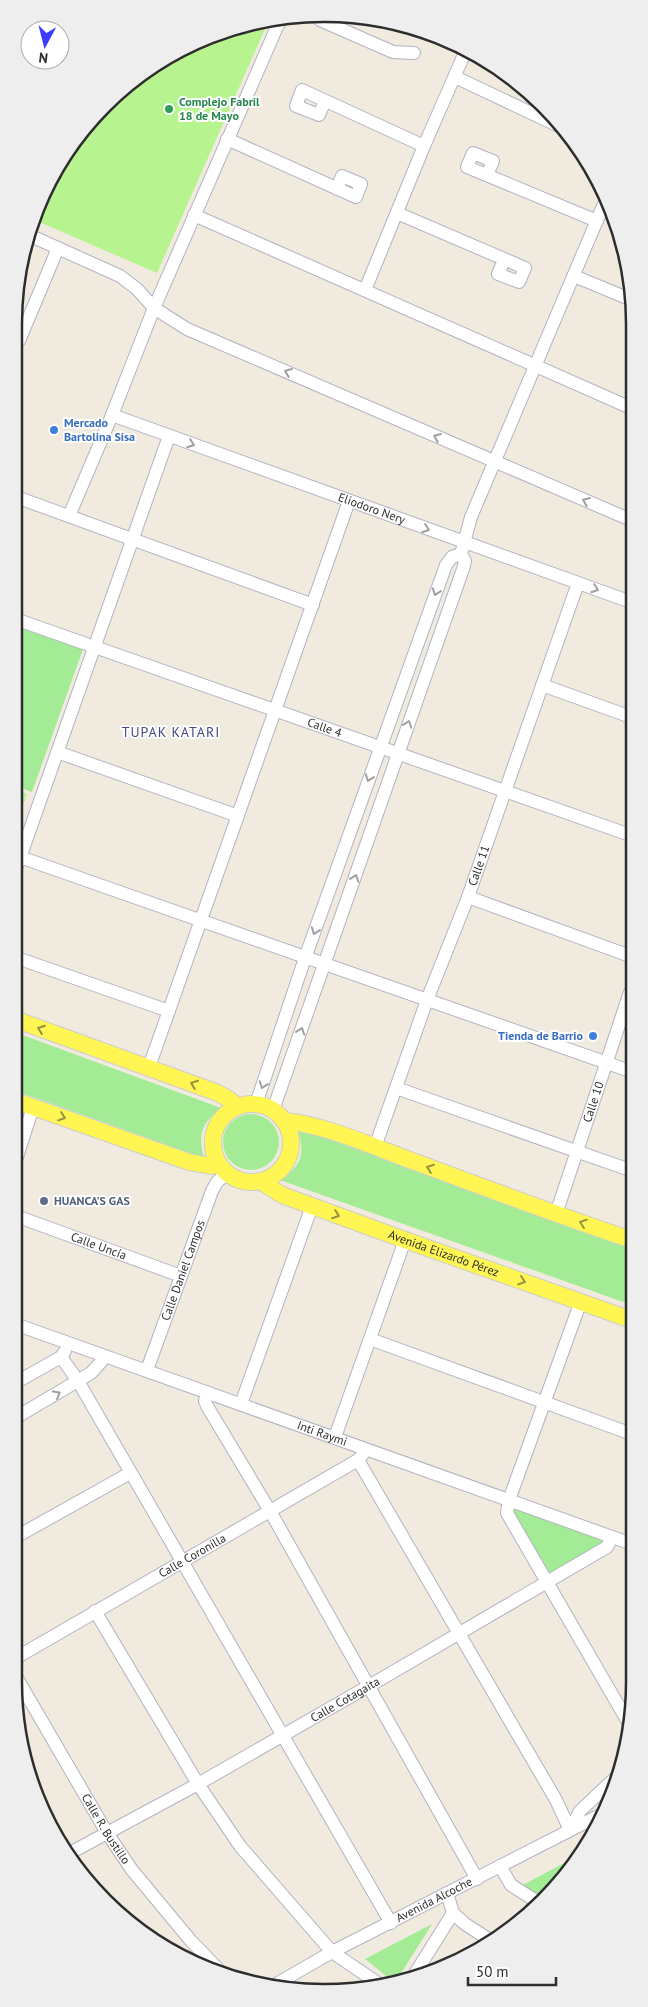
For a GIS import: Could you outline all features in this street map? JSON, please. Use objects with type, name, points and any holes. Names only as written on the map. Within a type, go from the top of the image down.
[{"type":"main road","points":[[22,1022],[218,1093],[237,1106]]},
{"type":"main road","points":[[22,1102],[189,1162],[223,1169],[246,1182],[260,1181],[274,1175],[288,1158],[291,1143],[288,1128],[279,1116]]},
{"type":"main road","points":[[223,1169],[213,1150],[213,1135],[219,1121],[237,1106],[256,1104],[279,1116],[375,1147],[626,1238]]},
{"type":"main road","name":"Avenida Elizardo Pérez","points":[[260,1181],[282,1195],[404,1240],[626,1317]]},
{"type":"street","points":[[325,22],[393,52],[414,53]]},
{"type":"street","points":[[69,516],[112,415],[154,308],[277,26]]},
{"type":"street","points":[[365,290],[424,146],[463,57]]},
{"type":"street","points":[[455,77],[545,119]]},
{"type":"street","points":[[325,101],[424,146]]},
{"type":"street","points":[[228,140],[337,189]]},
{"type":"street","points":[[487,175],[597,221]]},
{"type":"street","points":[[279,1116],[324,965],[464,569],[465,561],[462,548],[471,518],[602,208]]},
{"type":"street","points":[[397,213],[504,260]]},
{"type":"street","points":[[194,215],[626,406]]},
{"type":"street","points":[[36,238],[120,276],[137,288],[154,308],[187,329],[626,518]]},
{"type":"street","points":[[22,335],[58,248]]},
{"type":"street","points":[[574,276],[624,297]]},
{"type":"street","name":"Eliodoro Nery","points":[[112,415],[349,501],[462,548],[578,583],[626,600]]},
{"type":"street","points":[[22,848],[169,436]]},
{"type":"street","points":[[22,499],[312,605]]},
{"type":"street","points":[[149,1067],[349,501]]},
{"type":"street","points":[[256,1104],[305,958],[446,565],[462,548]]},
{"type":"street","name":"Calle 11","points":[[375,1147],[427,1000],[468,897],[578,583]]},
{"type":"street","name":"Calle 4","points":[[22,621],[626,834]]},
{"type":"street","points":[[542,685],[626,714]]},
{"type":"street","points":[[57,752],[238,816]]},
{"type":"street","points":[[22,860],[201,920],[324,965],[626,1070]]},
{"type":"street","points":[[468,897],[626,955]]},
{"type":"street","points":[[22,960],[169,1011]]},
{"type":"street","name":"Calle 10","points":[[556,1214],[626,1004]]},
{"type":"street","points":[[396,1088],[626,1169]]},
{"type":"street","points":[[22,1141],[33,1107]]},
{"type":"street","name":"Calle Daniel Campos","points":[[147,1370],[212,1191],[223,1169]]},
{"type":"street","points":[[241,1404],[312,1206]]},
{"type":"street","name":"Calle Uncía","points":[[22,1218],[181,1276]]},
{"type":"street","points":[[335,1437],[404,1240]]},
{"type":"street","points":[[581,1301],[509,1500],[507,1513],[624,1715]]},
{"type":"street","name":"Inti Raymi","points":[[22,1327],[626,1542]]},
{"type":"street","points":[[370,1339],[626,1432]]},
{"type":"street","points":[[22,1380],[61,1357],[67,1344]]},
{"type":"street","points":[[22,1414],[97,1368],[104,1356]]},
{"type":"street","points":[[61,1357],[78,1381],[391,1922]]},
{"type":"street","points":[[207,1392],[207,1406],[270,1511],[476,1879]]},
{"type":"street","name":"Calle Coronilla","points":[[22,1654],[95,1610],[358,1460],[366,1449]]},
{"type":"street","points":[[358,1460],[556,1800],[570,1830]]},
{"type":"street","points":[[22,1533],[130,1472]]},
{"type":"street","name":"Calle Cotagaita","points":[[73,1851],[283,1736],[547,1583],[607,1547],[612,1537]]},
{"type":"street","points":[[95,1610],[198,1784],[240,1846],[332,1952],[373,1981]]},
{"type":"street","name":"Calle R. Bustillo","points":[[22,1687],[107,1833],[132,1870],[190,1941],[212,1963]]},
{"type":"street","points":[[570,1830],[580,1811],[607,1785]]},
{"type":"street","name":"Avenida Alcoche","points":[[281,1981],[332,1952],[593,1819]]},
{"type":"street","points":[[500,1866],[511,1885],[534,1899]]},
{"type":"street","points":[[447,1893],[453,1913],[465,1924],[486,1938]]},
{"type":"street","points":[[418,1969],[453,1913]]},
{"type":"green space","name":"Complejo Fabril 18 de Mayo","points":[[265,28],[157,273],[40,223],[45,209],[73,156],[97,125],[125,97],[156,73],[209,45]]},
{"type":"green space","points":[[22,628],[83,649],[32,792],[22,788]]},
{"type":"green space","points":[[22,792],[27,794],[22,808]]},
{"type":"green space","points":[[22,1035],[221,1108],[209,1119],[203,1130],[201,1142],[204,1158],[22,1093]]},
{"type":"green space","points":[[245,1114],[257,1114],[267,1118],[275,1126],[279,1142],[275,1158],[267,1166],[257,1170],[245,1170],[235,1166],[227,1158],[223,1148],[223,1136],[227,1126],[235,1118]]},
{"type":"green space","points":[[297,1128],[626,1246],[626,1303],[280,1180],[293,1169],[300,1158],[300,1137]]},
{"type":"green space","points":[[510,1506],[608,1541],[550,1575]]},
{"type":"green space","points":[[567,1861],[537,1896],[521,1886]]},
{"type":"green space","points":[[432,1924],[400,1974],[388,1978],[365,1959]]},
{"type":"place","name":"Complejo Fabril 18 de Mayo","points":[[169,109]]},
{"type":"place","name":"Mercado Bartolina Sisa","points":[[54,430]]},
{"type":"place","name":"Tienda de Barrio","points":[[593,1036]]},
{"type":"place","name":"HUANCA'S GAS","points":[[44,1201]]},
{"type":"district","name":"TUPAK KATARI","points":[[171,732]]}]
